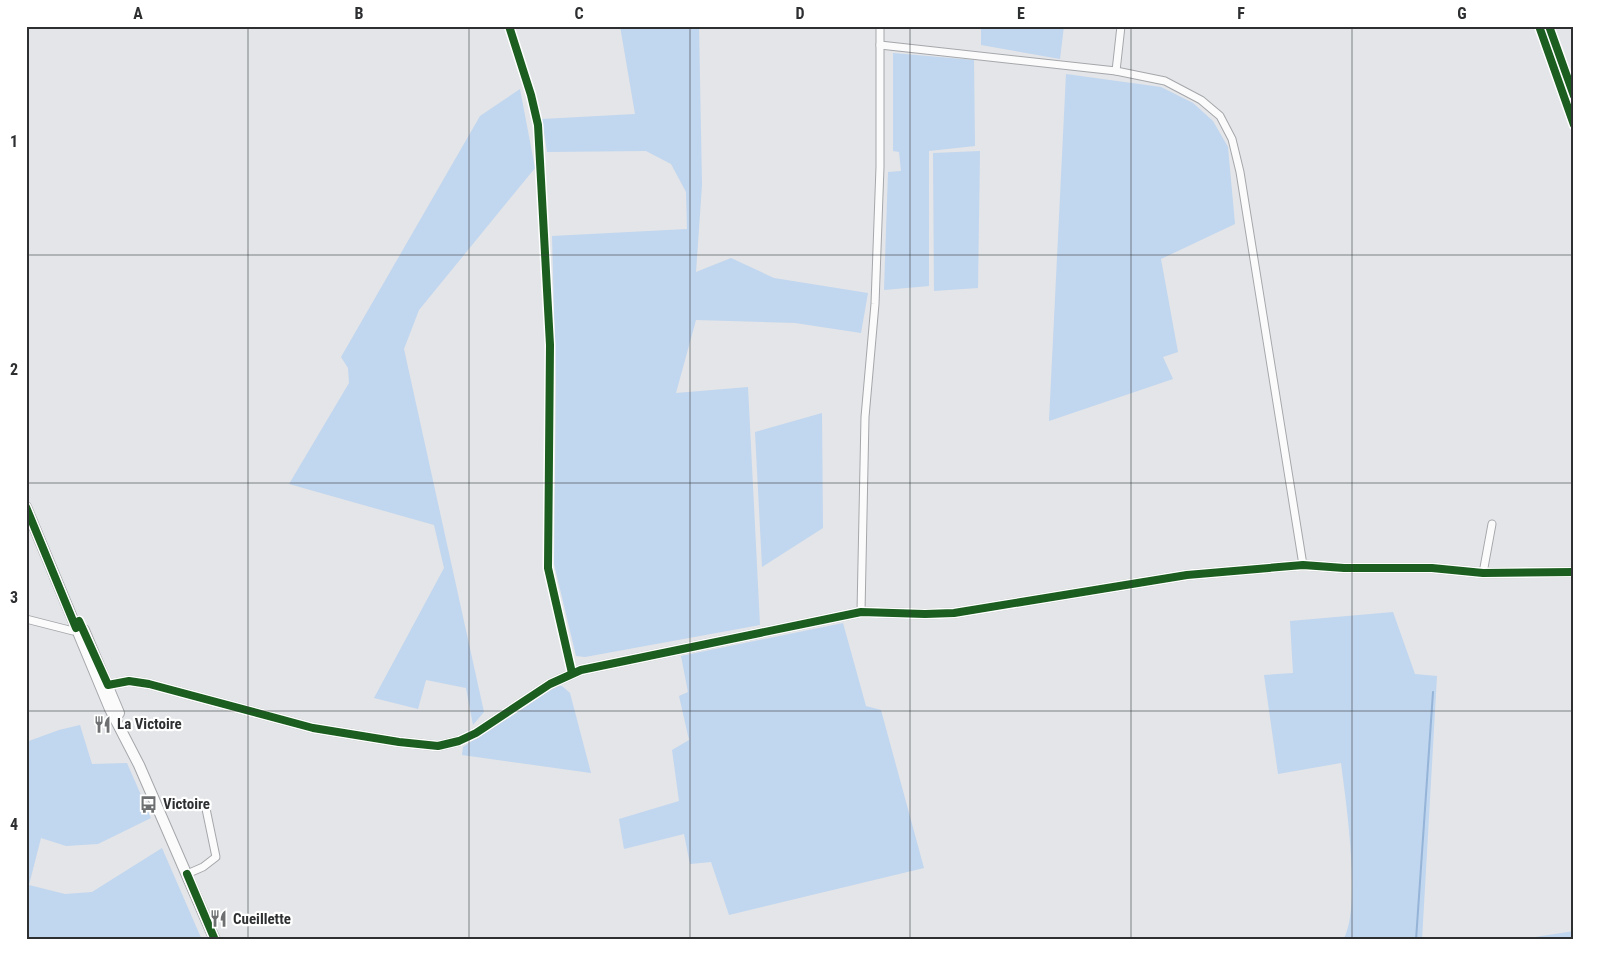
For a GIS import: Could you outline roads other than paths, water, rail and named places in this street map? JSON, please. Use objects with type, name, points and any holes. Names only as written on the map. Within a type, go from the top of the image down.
[{"type":"main road","points":[[1544,26],[1574,112]]},
{"type":"main road","points":[[26,507],[52,568],[63,584],[92,656],[105,695],[135,756],[215,940]]},
{"type":"main road","points":[[92,656],[108,685],[135,756]]},
{"type":"main road","points":[[105,695],[108,685]]},
{"type":"street","points":[[509,26],[531,95],[538,126],[550,345],[548,568],[572,674]]},
{"type":"street","points":[[861,612],[865,417],[875,304],[880,175],[880,26]]},
{"type":"street","points":[[1116,71],[1120,26]]},
{"type":"street","points":[[880,45],[1116,71],[1156,78],[1184,89],[1215,111],[1232,139],[1243,187],[1303,565]]},
{"type":"street","points":[[1483,573],[1492,524]]},
{"type":"street","points":[[108,685],[129,681],[149,684],[313,728],[399,742],[438,746],[459,741],[476,733],[550,684],[572,674],[603,664],[861,612],[954,613],[1187,575],[1303,565],[1344,568],[1432,568],[1483,573],[1574,572]]},
{"type":"street","points":[[26,619],[73,630],[78,624]]},
{"type":"street","points":[[187,874],[204,867],[216,857],[205,804]]},
{"type":"waterway","points":[[1416,940],[1433,692]]},
{"type":"place","name":"La Victoire","points":[[103,724]]},
{"type":"place","name":"Victoire","points":[[149,804]]},
{"type":"place","name":"Cueillette","points":[[219,919]]}]
